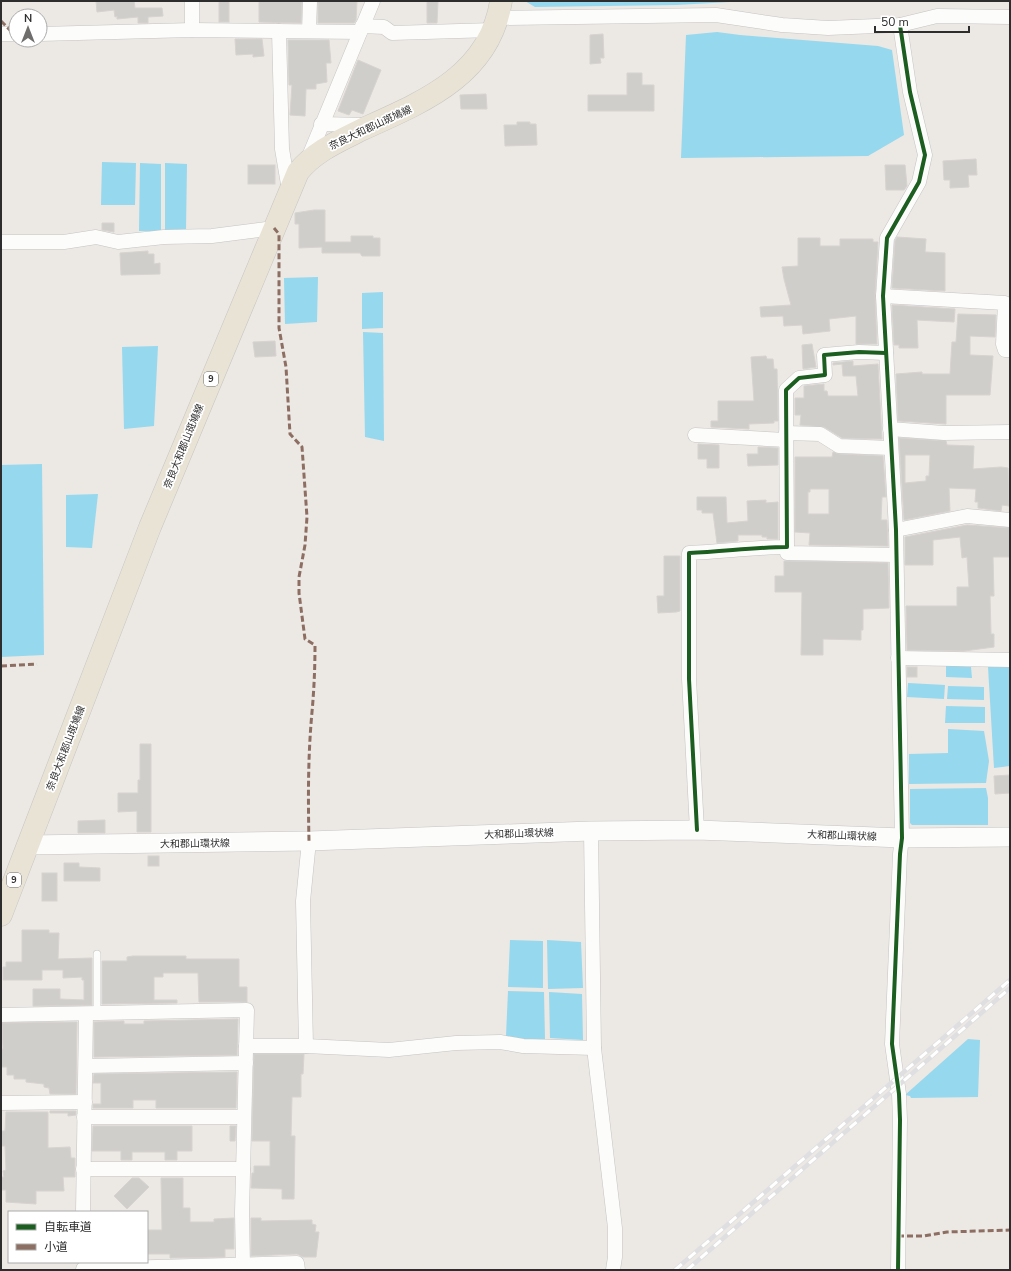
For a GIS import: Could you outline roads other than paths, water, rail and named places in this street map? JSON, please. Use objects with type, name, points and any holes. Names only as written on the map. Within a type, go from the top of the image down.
[{"type":"main road","name":"奈良大和郡山斑鳩線","points":[[1,915],[150,527],[298,172],[306,161],[337,141],[413,107],[440,92],[458,78],[484,48],[498,16]]},
{"type":"main road","name":"大和郡山環状線","points":[[27,845],[309,841],[591,831],[697,830],[902,838],[1010,837]]},
{"type":"street","points":[[192,1],[192,30]]},
{"type":"street","points":[[309,31],[310,1]]},
{"type":"street","points":[[306,161],[373,1]]},
{"type":"street","points":[[48,34],[192,30],[309,31],[361,29],[384,26],[392,33],[498,16],[716,15],[782,25],[828,28],[900,26],[937,16],[1010,17]]},
{"type":"street","points":[[898,1270],[900,1120],[899,1094],[892,1044],[899,862],[902,838],[896,530],[883,296],[887,238],[919,182],[925,155],[910,92],[900,26]]},
{"type":"street","points":[[279,31],[282,149],[289,192]]},
{"type":"street","points":[[321,124],[372,126]]},
{"type":"street","points":[[1,242],[64,242],[96,236],[118,242],[164,237],[212,236],[274,228]]},
{"type":"street","points":[[883,296],[1005,303],[1002,344],[1005,350],[1010,350]]},
{"type":"street","points":[[886,353],[859,352],[824,356],[825,375],[799,378],[786,390],[787,553],[896,555]]},
{"type":"street","points":[[890,429],[944,433],[1010,432]]},
{"type":"street","points":[[695,435],[786,436],[820,434],[839,446],[891,448]]},
{"type":"street","points":[[896,530],[967,516],[1010,520]]},
{"type":"street","points":[[697,830],[689,679],[689,553],[728,551],[753,547],[787,547]]},
{"type":"street","points":[[898,658],[1010,660]]},
{"type":"street","points":[[591,831],[594,1048],[615,1228],[616,1257],[614,1270]]},
{"type":"street","points":[[306,1046],[304,901],[309,841]]},
{"type":"street","points":[[1,1015],[247,1010],[243,1169],[243,1265]]},
{"type":"street","points":[[83,1211],[86,1066],[91,1014]]},
{"type":"street","points":[[246,1046],[306,1046],[389,1050],[456,1043],[500,1042],[523,1046],[594,1048]]},
{"type":"street","points":[[86,1066],[246,1063]]},
{"type":"street","points":[[1,1103],[85,1102]]},
{"type":"street","points":[[84,1117],[244,1117]]},
{"type":"street","points":[[83,1169],[243,1169]]},
{"type":"street","points":[[83,1267],[298,1263],[298,1270]]},
{"type":"lane","points":[[91,1014],[97,954]]},
{"type":"water","points":[[525,1],[748,1],[676,5],[535,7]]},
{"type":"water","points":[[717,32],[878,46],[892,50],[904,135],[868,156],[681,158],[686,35]]},
{"type":"water","points":[[102,162],[136,163],[135,205],[101,205]]},
{"type":"water","points":[[140,163],[161,164],[161,231],[139,231]]},
{"type":"water","points":[[165,163],[187,164],[186,230],[165,230]]},
{"type":"water","points":[[318,277],[317,322],[285,324],[284,278]]},
{"type":"water","points":[[383,292],[383,328],[362,329],[362,293]]},
{"type":"water","points":[[363,332],[383,333],[384,441],[365,437]]},
{"type":"water","points":[[158,346],[154,426],[124,429],[122,347]]},
{"type":"water","points":[[42,464],[44,655],[1,657],[1,465]]},
{"type":"water","points":[[98,494],[92,548],[66,547],[66,495]]},
{"type":"water","points":[[946,665],[971,667],[972,678],[946,677]]},
{"type":"water","points":[[1010,665],[1010,766],[994,768],[988,667]]},
{"type":"water","points":[[908,683],[945,685],[944,699],[907,697]]},
{"type":"water","points":[[948,686],[984,687],[984,700],[947,699]]},
{"type":"water","points":[[946,706],[985,707],[985,723],[945,723]]},
{"type":"water","points":[[948,729],[984,731],[989,761],[986,783],[909,784],[909,754],[948,753]]},
{"type":"water","points":[[986,788],[988,798],[988,825],[912,825],[910,823],[910,789]]},
{"type":"water","points":[[510,940],[543,941],[543,988],[508,987]]},
{"type":"water","points":[[547,940],[581,942],[583,988],[548,989]]},
{"type":"water","points":[[508,991],[544,992],[545,1039],[520,1039],[506,1036]]},
{"type":"water","points":[[549,992],[582,994],[583,1040],[550,1038]]},
{"type":"water","points":[[968,1039],[980,1040],[978,1097],[911,1098],[910,1096],[905,1095]]},
{"type":"railway","points":[[675,1270],[1010,980]]},
{"type":"railway","points":[[687,1270],[1010,988]]}]
